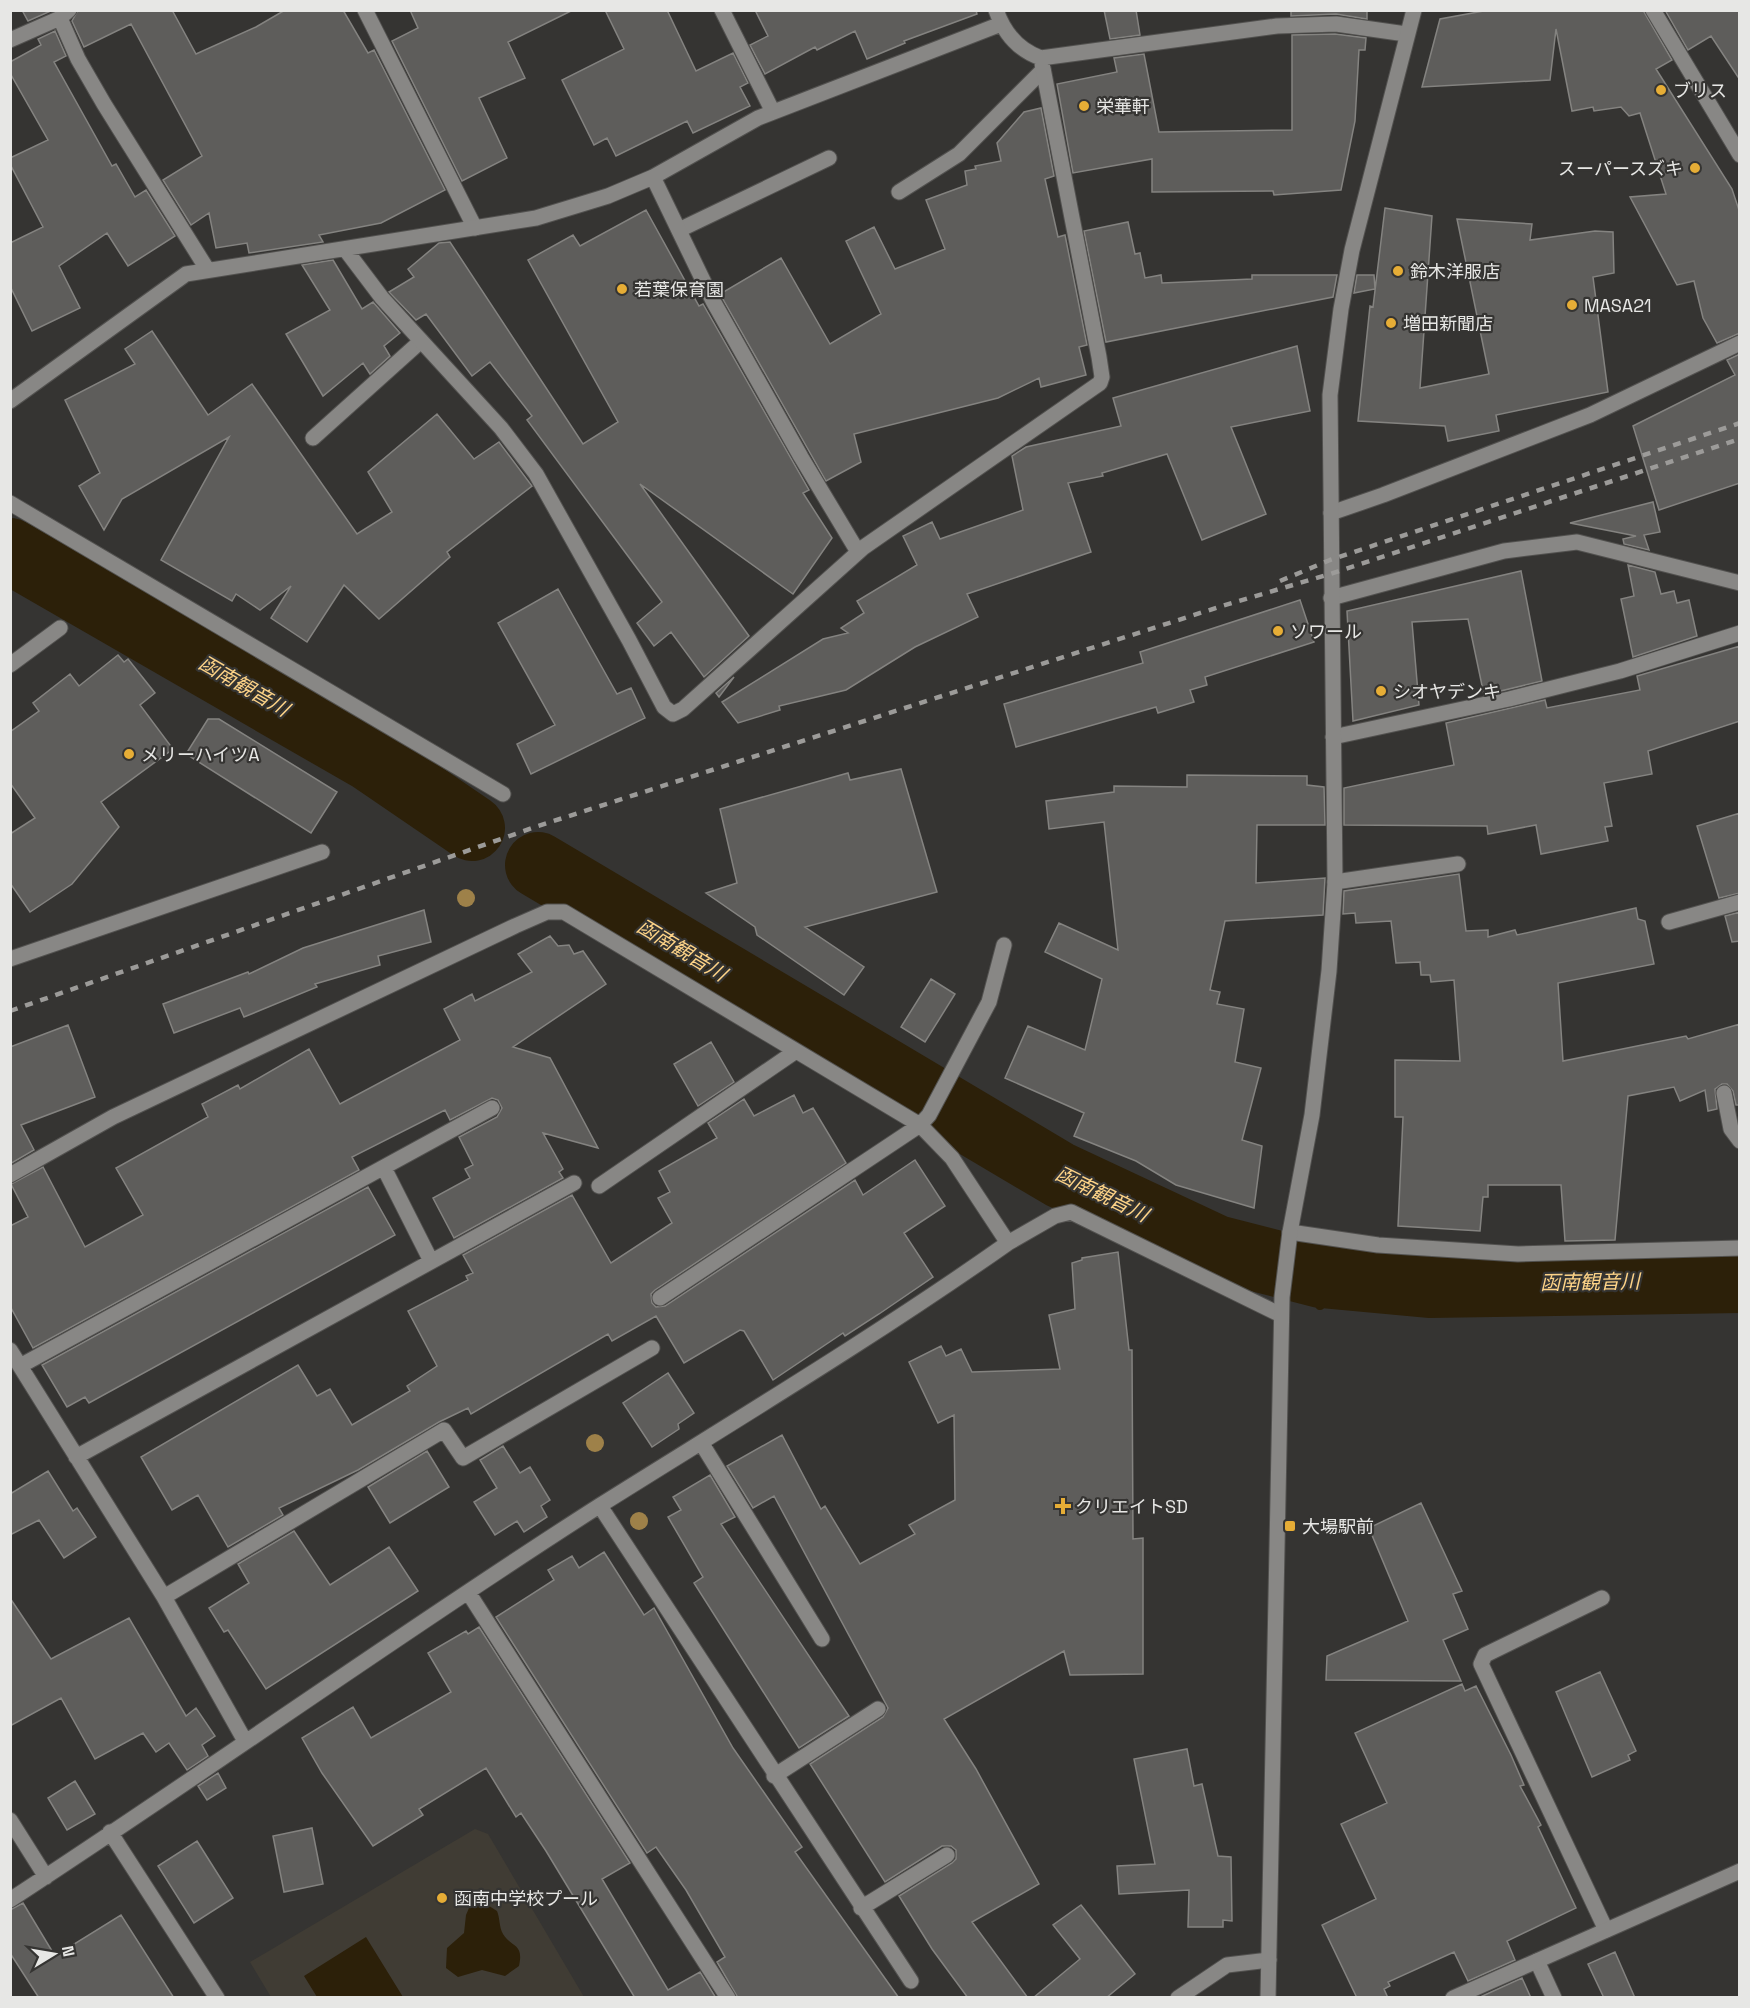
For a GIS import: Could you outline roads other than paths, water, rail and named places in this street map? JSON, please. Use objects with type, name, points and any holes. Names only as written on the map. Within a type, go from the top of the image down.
[{"type":"street","points":[[365,10],[475,228]]},
{"type":"street","points":[[722,10],[773,111]]},
{"type":"street","points":[[1268,1998],[1282,1297],[1290,1235],[1312,1115],[1329,971],[1335,882],[1330,395],[1341,309],[1352,250],[1413,10]]},
{"type":"street","points":[[1653,10],[1740,154]]},
{"type":"street","points":[[10,40],[64,14],[78,59],[207,269]]},
{"type":"street","points":[[10,400],[186,274],[475,228],[573,209],[653,177],[773,111],[998,17],[1016,44],[1042,64],[1102,377],[1100,382],[858,552],[683,709],[673,714],[668,711],[536,474],[501,428],[382,298],[345,249]]},
{"type":"street","points":[[899,192],[959,154],[1042,64],[1277,26],[1336,24],[1406,34]]},
{"type":"street","points":[[679,230],[829,158]]},
{"type":"street","points":[[653,177],[713,301],[806,467],[858,552]]},
{"type":"street","points":[[313,438],[421,341]]},
{"type":"street","points":[[1331,513],[1590,415],[1740,343]]},
{"type":"street","points":[[10,503],[503,795]]},
{"type":"street","points":[[1331,598],[1504,551],[1577,542],[1740,583]]},
{"type":"street","points":[[10,665],[60,628]]},
{"type":"street","points":[[1333,737],[1509,699],[1620,671],[1740,633]]},
{"type":"street","points":[[10,958],[322,852]]},
{"type":"street","points":[[1335,882],[1458,864]]},
{"type":"street","points":[[1669,922],[1740,902]]},
{"type":"street","points":[[10,1175],[113,1117],[547,912],[564,912],[796,1051],[924,1120],[1008,1243]]},
{"type":"street","points":[[660,1298],[924,1120],[954,1071],[989,1002],[1004,945]]},
{"type":"street","points":[[599,1186],[796,1051]]},
{"type":"street","points":[[1724,1094],[1731,1129],[1735,1138],[1740,1141]]},
{"type":"street","points":[[20,1366],[492,1108]]},
{"type":"street","points":[[384,1168],[431,1261]]},
{"type":"street","points":[[76,1457],[574,1183]]},
{"type":"street","points":[[10,1900],[468,1592],[600,1506],[702,1444],[1008,1243],[1055,1216],[1071,1212],[1281,1315]]},
{"type":"street","points":[[1290,1235],[1378,1245],[1518,1254],[1740,1248]]},
{"type":"street","points":[[164,1598],[444,1430],[463,1458],[652,1348]]},
{"type":"street","points":[[10,1350],[164,1598],[245,1741]]},
{"type":"street","points":[[702,1444],[822,1639]]},
{"type":"street","points":[[600,1506],[774,1776],[911,1981]]},
{"type":"street","points":[[468,1592],[728,1998]]},
{"type":"street","points":[[1602,1598],[1485,1655],[1482,1664],[1606,1930]]},
{"type":"street","points":[[774,1776],[878,1709]]},
{"type":"street","points":[[10,1820],[46,1877]]},
{"type":"street","points":[[110,1832],[217,1998]]},
{"type":"street","points":[[861,1908],[947,1856]]},
{"type":"street","points":[[1453,1998],[1740,1871]]},
{"type":"street","points":[[1178,1998],[1227,1965],[1269,1960]]},
{"type":"street","points":[[1537,1961],[1554,1998]]},
{"type":"waterway","name":"函南観音川","points":[[10,551],[371,759],[472,828]]},
{"type":"waterway","name":"函南観音川","points":[[538,865],[1060,1175],[1216,1248],[1321,1275],[1429,1285],[1740,1280]]},
{"type":"waterway","points":[[1320,1305],[1321,1275]]},
{"type":"railway","points":[[1280,581],[1330,560],[1740,423]]},
{"type":"railway","points":[[10,1011],[538,826],[1222,606],[1330,574],[1740,439]]},
{"type":"place","name":"ブリス","points":[[1661,90]]},
{"type":"place","name":"栄華軒","points":[[1084,106]]},
{"type":"place","name":"スーパースズキ","points":[[1695,168]]},
{"type":"place","name":"鈴木洋服店","points":[[1398,271]]},
{"type":"place","name":"若葉保育園","points":[[622,289]]},
{"type":"place","name":"MASA21","points":[[1572,305]]},
{"type":"place","name":"増田新聞店","points":[[1391,323]]},
{"type":"place","name":"ソワール","points":[[1278,631]]},
{"type":"place","name":"シオヤデンキ","points":[[1381,691]]},
{"type":"place","name":"メリーハイツA","points":[[129,754]]},
{"type":"place","name":"クリエイトSD","points":[[1063,1506]]},
{"type":"place","name":"大場駅前","points":[[1290,1526]]},
{"type":"place","name":"函南中学校プール","points":[[442,1898]]}]
